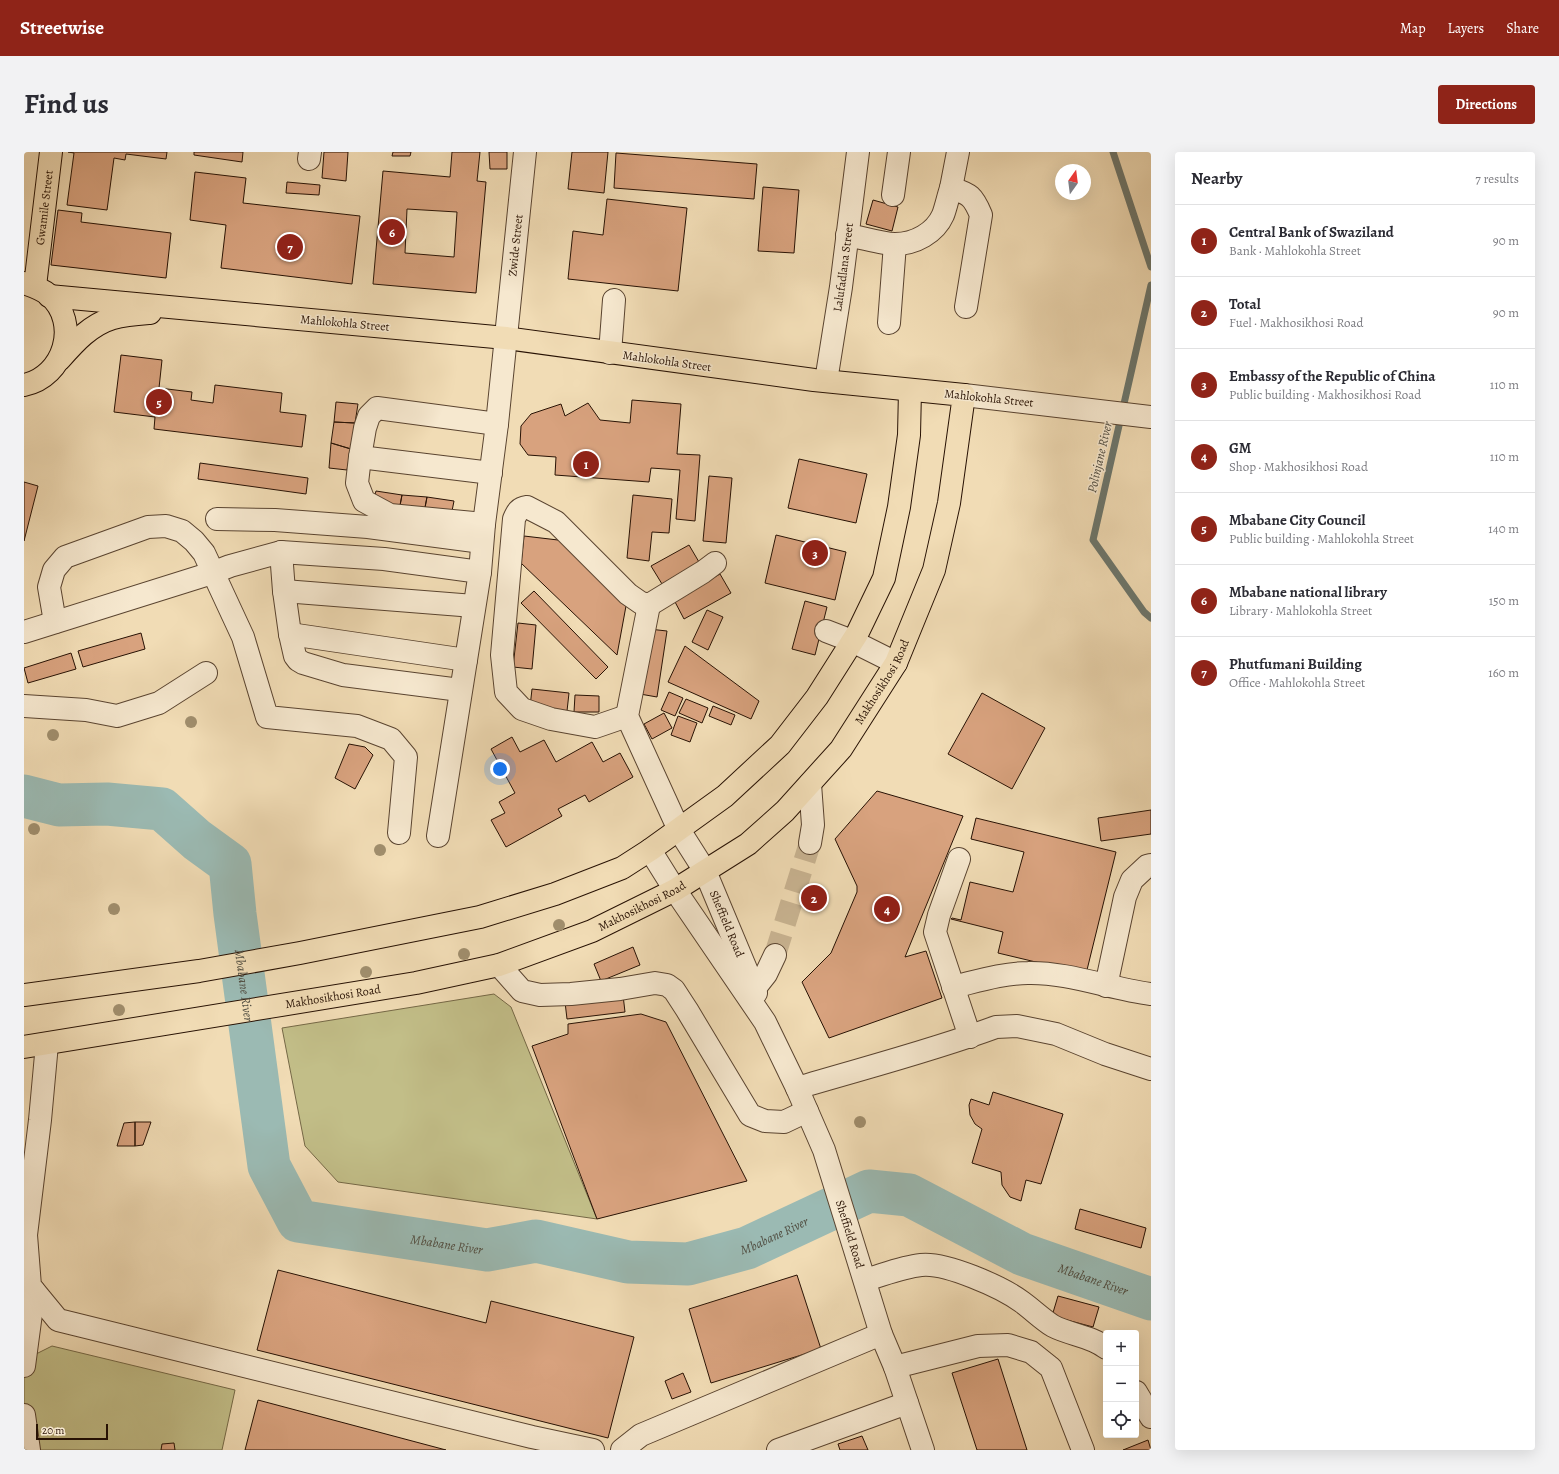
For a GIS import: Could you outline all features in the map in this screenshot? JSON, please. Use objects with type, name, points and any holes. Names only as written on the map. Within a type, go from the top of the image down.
[{"type":"main road","name":"Gwamile Street","points":[[36,288],[51,152]]},
{"type":"main road","name":"Mahlokohla Street","points":[[36,288],[183,308],[506,338],[826,381],[964,395]]},
{"type":"main road","points":[[36,288],[60,309],[65,324],[65,341],[59,361]]},
{"type":"main road","name":"Mahlokohla Street","points":[[24,385],[32,383],[48,374],[77,339],[95,326],[114,318],[183,308]]},
{"type":"main road","points":[[24,995],[198,971],[300,953],[480,917],[555,894],[622,868],[650,850],[724,796],[780,745],[817,697],[852,641],[884,578],[899,507],[909,434],[910,390]]},
{"type":"main road","name":"Makhosikhosi Road","points":[[24,1047],[416,983],[499,965],[592,931],[675,890],[748,844],[785,811],[841,749],[896,663],[934,570],[949,503],[964,395]]},
{"type":"street","name":"Zwide Street","points":[[438,836],[460,690],[480,572],[525,152]]},
{"type":"street","name":"Lalufadlana Street","points":[[826,381],[841,287],[858,152]]},
{"type":"street","points":[[893,196],[899,152]]},
{"type":"street","points":[[847,235],[895,244],[910,242],[922,238],[933,229],[942,215],[951,188],[958,152]]},
{"type":"street","points":[[951,188],[966,193],[975,202],[981,215],[966,307]]},
{"type":"street","points":[[889,323],[895,244]]},
{"type":"street","points":[[610,353],[614,300]]},
{"type":"street","name":"Mahlokohla Street","points":[[964,395],[1151,417]]},
{"type":"street","points":[[483,533],[390,515],[364,501],[357,483],[360,457],[365,428],[369,416],[377,408],[497,424]]},
{"type":"street","points":[[360,457],[491,473]]},
{"type":"street","points":[[649,605],[627,716],[595,727],[551,719],[522,709],[506,692],[502,655],[514,518],[517,511],[527,507],[556,522],[628,594],[641,603],[649,605],[715,563]]},
{"type":"street","points":[[217,519],[275,520],[368,528],[483,533]]},
{"type":"street","points":[[56,622],[49,587],[54,570],[65,557],[148,527],[166,526],[182,531],[194,541],[204,554],[243,637],[267,717],[357,726],[391,739],[406,757],[399,833]]},
{"type":"street","points":[[281,552],[284,591],[290,634],[295,656],[298,660],[303,663],[343,675],[460,690]]},
{"type":"street","points":[[24,632],[230,566],[281,552],[384,559],[480,572]]},
{"type":"street","points":[[284,591],[474,606]]},
{"type":"street","points":[[826,631],[852,641],[896,663]]},
{"type":"street","points":[[290,634],[466,660]]},
{"type":"street","points":[[24,706],[86,710],[117,716],[159,703],[206,673]]},
{"type":"street","name":"Sheffield Road","points":[[627,716],[679,830],[705,871],[755,988],[765,1022]]},
{"type":"street","points":[[810,784],[813,825],[810,843]]},
{"type":"street","name":"Sheffield Road","points":[[650,850],[675,890],[765,1022],[798,1088],[824,1150],[855,1246],[881,1334],[895,1367],[923,1450]]},
{"type":"street","points":[[960,859],[939,915],[935,932],[970,1037]]},
{"type":"street","points":[[1106,986],[1125,897],[1132,880],[1151,865]]},
{"type":"street","points":[[755,988],[766,974],[775,954]]},
{"type":"street","points":[[499,965],[522,991],[540,995],[606,990],[655,983],[667,985],[674,990],[687,1010],[750,1115],[765,1121],[784,1122],[807,1111]]},
{"type":"street","points":[[953,987],[998,976],[1028,973],[1059,976],[1151,994]]},
{"type":"street","points":[[798,1088],[970,1037],[996,1027],[1017,1026],[1056,1034],[1104,1054],[1151,1069]]},
{"type":"street","points":[[47,1044],[26,1235],[30,1286],[58,1320],[532,1437],[593,1450]]},
{"type":"street","points":[[865,1280],[922,1265],[948,1268],[987,1282],[1022,1301],[1038,1316],[1054,1326],[1103,1346]]},
{"type":"street","points":[[24,1366],[34,1292]]},
{"type":"street","points":[[622,1450],[641,1435],[881,1334]]},
{"type":"street","points":[[895,1367],[978,1346],[1008,1345],[1031,1352],[1051,1368],[1083,1450]]},
{"type":"street","points":[[1139,1397],[1151,1418]]},
{"type":"street","points":[[778,1450],[907,1403]]},
{"type":"street","points":[[24,1415],[29,1450]]},
{"type":"shaded area","points":[[494,994],[511,1007],[597,1219],[338,1182],[305,1146],[282,1028]]},
{"type":"shaded area","points":[[52,1346],[235,1390],[222,1450],[24,1450],[24,1360]]},
{"type":"building","points":[[68,152],[167,152],[166,159],[126,154],[125,160],[114,158],[107,210],[67,205],[74,153]]},
{"type":"building","points":[[194,152],[243,152],[242,162],[194,155]]},
{"type":"building","points":[[324,152],[348,152],[346,181],[322,178]]},
{"type":"building","points":[[393,152],[411,152],[410,156],[392,156]]},
{"type":"building","points":[[452,152],[480,152],[477,181],[486,182],[476,293],[373,284],[383,171],[450,177]],"holes":[[[407,209],[457,212],[454,257],[405,253]]]},
{"type":"building","points":[[489,152],[507,152],[507,169],[490,169]]},
{"type":"building","points":[[572,152],[608,152],[604,193],[568,189]]},
{"type":"building","points":[[616,153],[757,164],[754,199],[614,188]]},
{"type":"building","points":[[195,172],[246,178],[243,203],[360,216],[352,284],[221,268],[226,225],[190,220]]},
{"type":"building","points":[[287,182],[320,185],[319,195],[286,193]]},
{"type":"building","points":[[763,187],[799,190],[794,253],[758,251]]},
{"type":"building","points":[[607,199],[687,208],[678,291],[568,279],[573,231],[603,235]]},
{"type":"building","points":[[873,200],[898,207],[892,231],[866,224]]},
{"type":"building","points":[[58,210],[82,213],[81,222],[171,233],[166,278],[51,265]]},
{"type":"building","points":[[121,355],[162,360],[159,388],[192,392],[191,400],[213,403],[215,385],[282,393],[280,412],[306,415],[302,447],[154,429],[155,417],[114,412]]},
{"type":"building","points":[[632,400],[681,404],[677,454],[700,455],[695,521],[676,519],[680,470],[651,468],[649,482],[555,475],[556,457],[528,455],[520,444],[521,426],[531,414],[561,404],[565,416],[588,403],[600,420],[630,423]]},
{"type":"building","points":[[336,402],[358,404],[355,423],[334,422]]},
{"type":"building","points":[[334,422],[355,423],[351,449],[331,443]]},
{"type":"building","points":[[331,443],[351,449],[347,470],[329,468]]},
{"type":"building","points":[[799,459],[867,474],[856,523],[788,508]]},
{"type":"building","points":[[200,463],[308,478],[306,494],[198,479]]},
{"type":"building","points":[[709,476],[732,478],[726,543],[703,541]]},
{"type":"building","points":[[24,482],[38,486],[24,541]]},
{"type":"building","points":[[376,491],[402,495],[398,516],[371,510]]},
{"type":"building","points":[[402,495],[427,497],[423,518],[398,516]]},
{"type":"building","points":[[633,495],[672,499],[669,533],[652,532],[649,561],[627,558]]},
{"type":"building","points":[[427,497],[454,501],[450,521],[423,518]]},
{"type":"building","points":[[776,535],[846,552],[835,600],[765,583]]},
{"type":"building","points":[[524,536],[558,540],[626,606],[617,655],[521,563]]},
{"type":"building","points":[[689,545],[699,562],[662,584],[651,566]]},
{"type":"building","points":[[720,574],[731,593],[684,619],[674,600]]},
{"type":"building","points":[[534,591],[608,667],[596,679],[521,603]]},
{"type":"building","points":[[805,601],[827,607],[815,655],[792,649]]},
{"type":"building","points":[[707,610],[723,617],[708,650],[692,642]]},
{"type":"building","points":[[518,623],[536,625],[532,669],[513,667]]},
{"type":"building","points":[[649,629],[667,631],[657,697],[640,694]]},
{"type":"building","points":[[141,633],[145,649],[83,667],[78,651]]},
{"type":"building","points":[[685,646],[759,701],[751,719],[668,682]]},
{"type":"building","points":[[71,653],[76,669],[28,683],[24,668]]},
{"type":"building","points":[[532,689],[569,693],[567,711],[530,707]]},
{"type":"building","points":[[669,692],[683,698],[675,716],[661,710]]},
{"type":"building","points":[[982,693],[1045,728],[1012,789],[948,754]]},
{"type":"building","points":[[575,695],[599,696],[599,712],[574,712]]},
{"type":"building","points":[[686,699],[708,708],[702,723],[679,713]]},
{"type":"building","points":[[713,706],[735,715],[731,725],[709,716]]},
{"type":"building","points":[[664,713],[672,728],[652,739],[644,724]]},
{"type":"building","points":[[678,716],[697,723],[690,742],[671,735]]},
{"type":"building","points":[[512,737],[520,752],[544,740],[556,762],[592,742],[603,762],[620,753],[633,777],[589,802],[585,795],[558,809],[562,816],[506,847],[491,820],[505,813],[499,802],[515,793],[491,749]]},
{"type":"building","points":[[349,744],[365,747],[373,755],[355,789],[335,778]]},
{"type":"building","points":[[877,791],[963,816],[905,957],[926,951],[942,998],[829,1038],[802,982],[831,953],[857,892],[857,886],[835,839]]},
{"type":"building","points":[[1151,810],[1151,834],[1101,841],[1098,818]]},
{"type":"building","points":[[976,818],[1116,852],[1086,974],[998,953],[1003,932],[951,919],[961,920],[970,882],[1013,892],[1024,852],[971,839]]},
{"type":"building","points":[[633,947],[640,965],[601,981],[594,964]]},
{"type":"building","points":[[623,995],[625,1012],[567,1019],[565,1002]]},
{"type":"building","points":[[641,1014],[666,1022],[747,1181],[597,1219],[532,1046],[568,1034],[568,1024]]},
{"type":"building","points":[[993,1092],[1063,1114],[1041,1184],[1026,1180],[1021,1201],[1010,1197],[1002,1185],[1001,1172],[972,1163],[982,1129],[975,1124],[970,1115],[969,1105],[971,1099],[989,1105]]},
{"type":"building","points":[[135,1122],[151,1122],[143,1145],[135,1146]]},
{"type":"building","points":[[135,1122],[135,1146],[117,1146],[124,1123]]},
{"type":"building","points":[[1080,1209],[1146,1228],[1141,1248],[1075,1229]]},
{"type":"building","points":[[278,1270],[486,1323],[491,1301],[634,1337],[608,1438],[257,1350]]},
{"type":"building","points":[[797,1275],[821,1349],[711,1383],[689,1309]]},
{"type":"building","points":[[1058,1296],[1099,1307],[1093,1327],[1052,1316]]},
{"type":"building","points":[[998,1359],[1027,1450],[977,1450],[952,1373]]},
{"type":"building","points":[[683,1373],[691,1392],[672,1399],[665,1381]]},
{"type":"building","points":[[258,1400],[446,1450],[245,1450]]},
{"type":"building","points":[[862,1436],[868,1450],[840,1450],[838,1444]]},
{"type":"building","points":[[1148,1440],[1151,1450],[1123,1450]]},
{"type":"building","points":[[174,1443],[175,1450],[161,1450],[162,1444]]},
{"type":"waterway","name":"Polinjane River","points":[[1113,152],[1151,267]]},
{"type":"waterway","name":"Polinjane River","points":[[1151,285],[1093,540],[1144,612],[1151,618]]},
{"type":"waterway","name":"Mbabane River","points":[[24,796],[59,805],[107,804],[162,809],[197,840],[230,864],[235,914],[269,1166],[298,1221],[487,1250],[536,1241],[628,1262],[688,1264],[747,1248],[869,1191],[909,1195],[1022,1254],[1151,1299]]},
{"type":"tunnel","points":[[775,955],[810,843]]},
{"type":"place","name":"Mbabane national library","points":[[392,232]]},
{"type":"place","name":"Phutfumani Building","points":[[290,247]]},
{"type":"place","name":"Mbabane City Council","points":[[159,402]]},
{"type":"place","name":"Central Bank of Swaziland","points":[[586,464]]},
{"type":"place","name":"Embassy of the Republic of China","points":[[815,553]]},
{"type":"place","name":"Total","points":[[814,898]]},
{"type":"place","name":"GM","points":[[887,909]]}]
